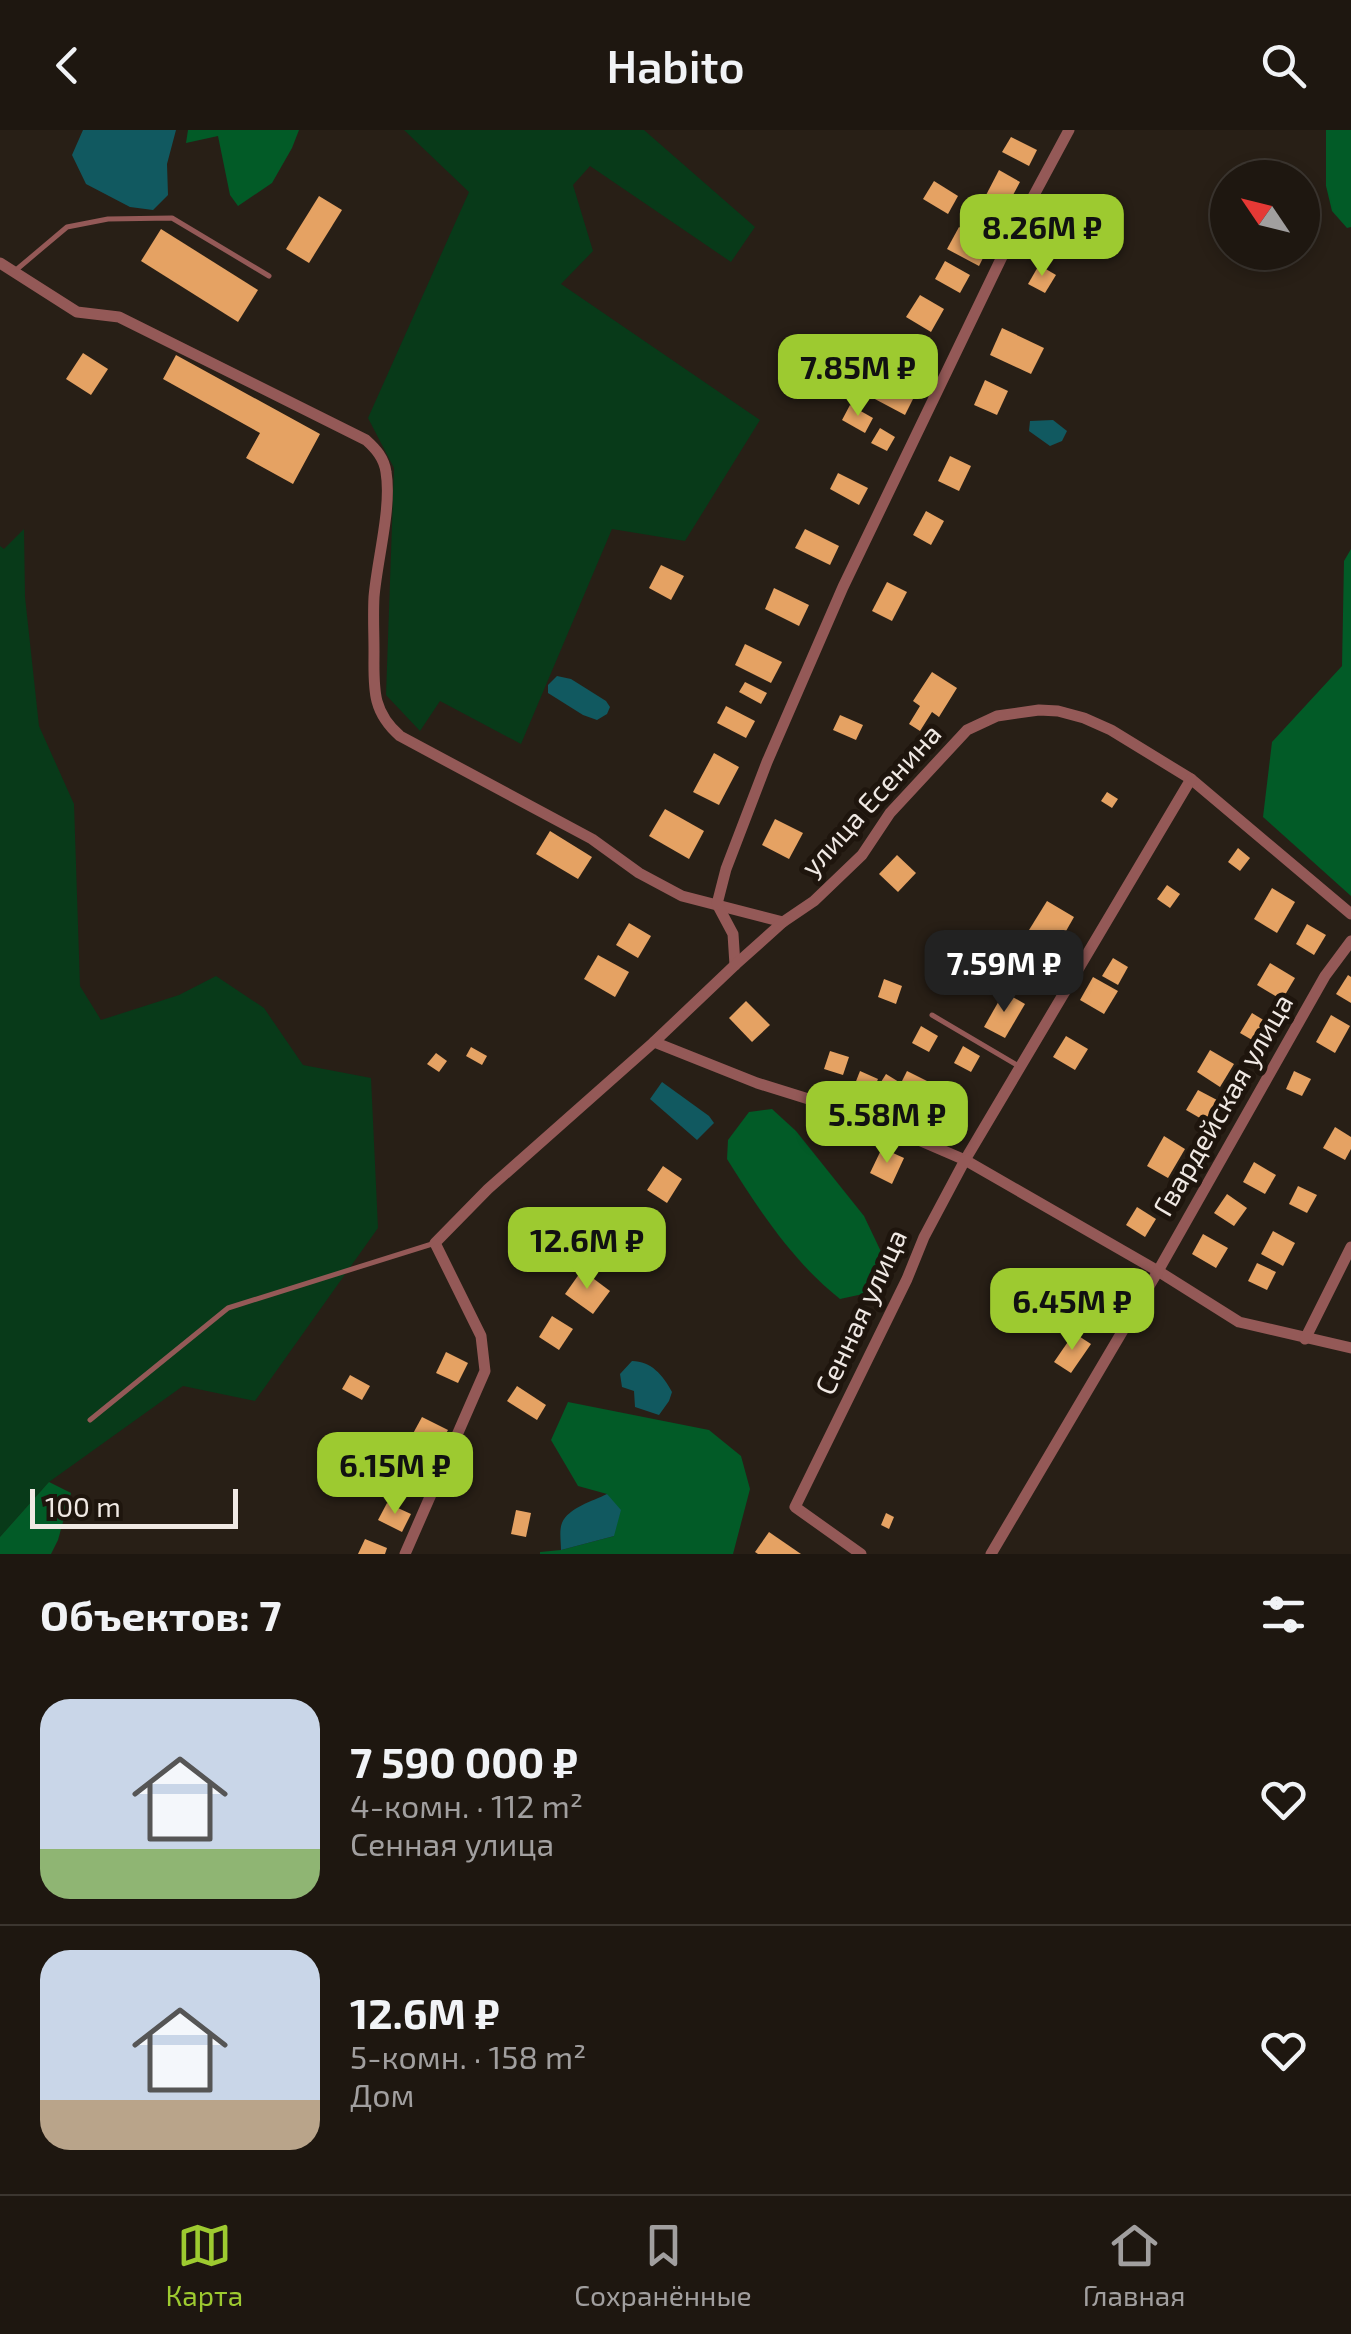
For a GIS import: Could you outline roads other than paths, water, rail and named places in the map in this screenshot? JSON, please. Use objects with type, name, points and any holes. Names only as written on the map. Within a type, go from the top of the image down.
[{"type":"street","points":[[735,965],[733,934],[718,904],[726,868],[767,762],[843,587],[1012,236],[1068,130]]},
{"type":"street","points":[[0,263],[77,312],[119,317],[376,448],[387,474],[374,596],[374,686],[376,704],[386,724],[400,736],[592,840],[639,874],[682,896],[783,922]]},
{"type":"street","name":"улица Есенина","points":[[435,1243],[488,1189],[862,855],[890,814],[967,730],[997,716],[1039,710],[1058,712],[1111,730],[1190,779],[1351,914]]},
{"type":"street","name":"Сенная улица","points":[[861,1554],[795,1507],[965,1160],[1190,779]]},
{"type":"street","name":"Гвардейская улица","points":[[991,1554],[1158,1271],[1325,976],[1351,941]]},
{"type":"street","points":[[654,1042],[757,1083],[863,1116],[965,1160],[1239,1322],[1351,1348]]},
{"type":"street","points":[[405,1554],[485,1372],[481,1336],[435,1243]]},
{"type":"street","points":[[1305,1339],[1351,1246]]},
{"type":"lane","points":[[14,272],[67,227],[108,219],[172,218],[269,276]]},
{"type":"lane","points":[[932,1015],[1020,1067]]},
{"type":"lane","points":[[90,1420],[228,1308],[435,1243]]},
{"type":"water","points":[[83,130],[176,130],[167,164],[168,195],[153,210],[130,207],[86,184],[72,155]]},
{"type":"water","points":[[1053,420],[1067,431],[1062,441],[1050,446],[1029,431],[1030,421]]},
{"type":"water","points":[[557,676],[571,679],[606,701],[610,707],[607,714],[597,720],[548,693],[548,685]]},
{"type":"water","points":[[662,1082],[714,1123],[697,1140],[650,1099]]},
{"type":"water","points":[[632,1361],[656,1370],[672,1392],[659,1415],[635,1407],[634,1391],[622,1387],[620,1374]]},
{"type":"water","points":[[607,1494],[621,1510],[614,1536],[561,1550],[565,1518]]}]
